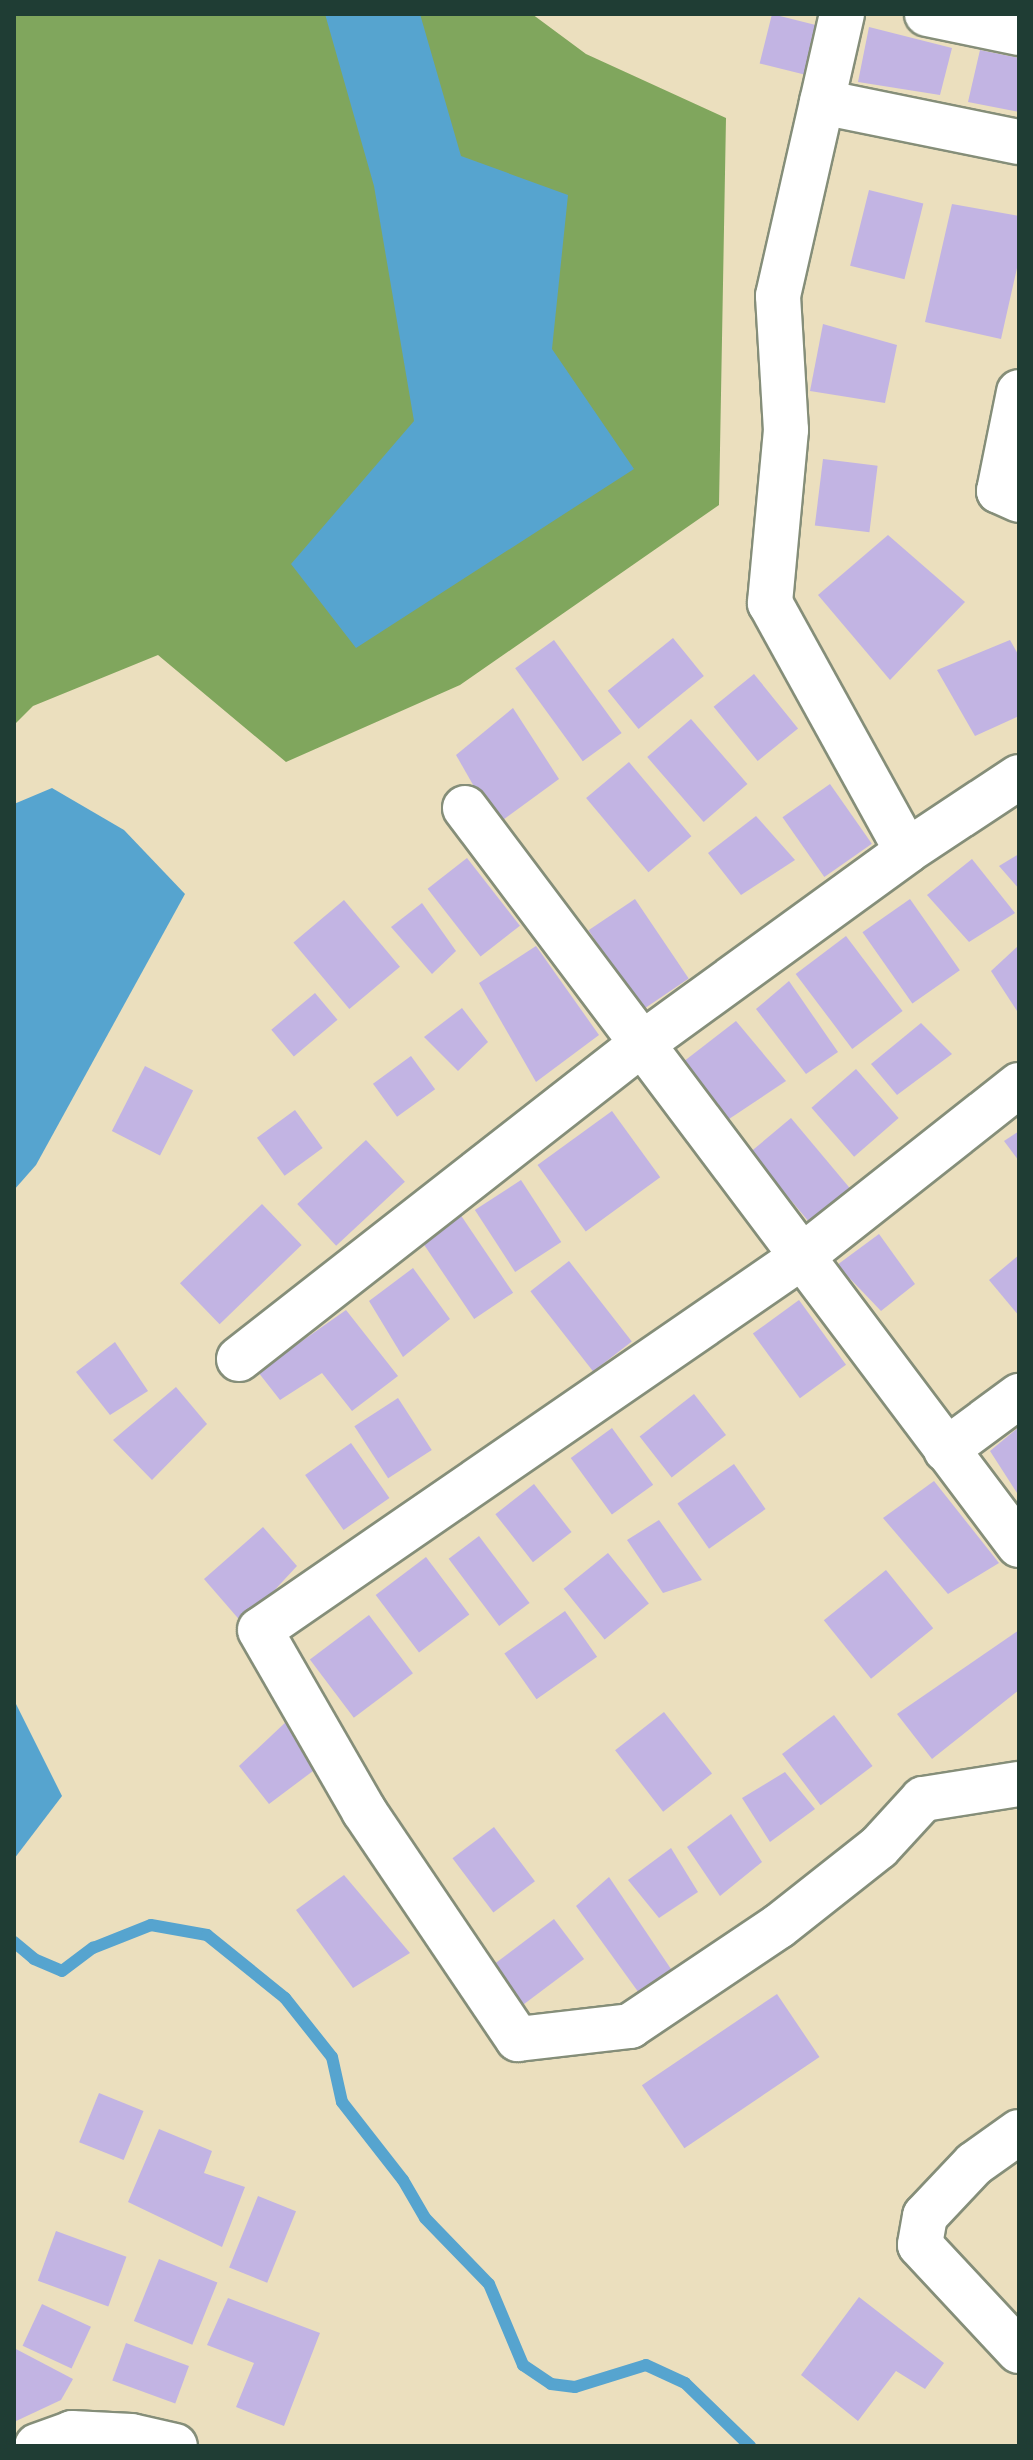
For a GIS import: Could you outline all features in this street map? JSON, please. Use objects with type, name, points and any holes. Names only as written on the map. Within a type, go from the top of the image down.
[{"type":"street","points":[[842,14],[778,296],[786,430],[770,603],[907,851]]},
{"type":"street","points":[[927,14],[1019,33]]},
{"type":"street","points":[[822,102],[1019,142]]},
{"type":"street","points":[[1019,392],[999,491],[1019,500]]},
{"type":"street","points":[[239,1359],[639,1046],[907,851],[1019,777]]},
{"type":"street","points":[[465,808],[799,1259],[1019,1545]]},
{"type":"street","points":[[1019,1085],[799,1259],[260,1630],[364,1811],[518,2039],[630,2026],[779,1926],[879,1847],[923,1799],[1019,1784]]},
{"type":"street","points":[[946,1450],[1019,1396]]},
{"type":"street","points":[[1019,2132],[974,2164],[925,2216],[920,2245],[1019,2351]]},
{"type":"street","points":[[37,2446],[72,2433],[131,2436],[175,2446]]},
{"type":"green space","points":[[14,14],[532,14],[586,54],[726,118],[719,505],[460,685],[286,762],[158,655],[33,706],[14,725]]},
{"type":"water","points":[[325,14],[420,14],[461,156],[568,195],[552,349],[634,469],[356,648],[291,564],[414,421],[374,186]]},
{"type":"water","points":[[52,788],[124,830],[185,894],[36,1165],[14,1190],[14,804]]},
{"type":"water","points":[[14,1700],[62,1796],[14,1859]]},
{"type":"building","points":[[772,14],[817,25],[804,75],[760,63]]},
{"type":"building","points":[[869,27],[952,48],[940,95],[858,82]]},
{"type":"building","points":[[980,50],[1019,58],[1019,112],[968,102]]},
{"type":"building","points":[[869,190],[923,204],[904,279],[850,266]]},
{"type":"building","points":[[952,204],[1019,216],[1019,259],[1001,339],[925,322]]},
{"type":"building","points":[[823,324],[897,345],[885,403],[810,391]]},
{"type":"building","points":[[823,459],[878,466],[869,532],[815,526]]},
{"type":"building","points":[[888,535],[965,602],[890,680],[818,595]]},
{"type":"building","points":[[673,638],[704,676],[639,729],[608,691]]},
{"type":"building","points":[[554,640],[622,733],[583,761],[515,668]]},
{"type":"building","points":[[1010,640],[1019,656],[1019,716],[975,736],[937,670]]},
{"type":"building","points":[[754,674],[798,728],[758,761],[714,707]]},
{"type":"building","points":[[513,708],[559,779],[496,825],[456,755]]},
{"type":"building","points":[[691,719],[747,784],[704,822],[647,757]]},
{"type":"building","points":[[629,762],[691,836],[648,872],[586,798]]},
{"type":"building","points":[[830,784],[872,844],[824,877],[782,817]]},
{"type":"building","points":[[756,816],[795,860],[741,895],[708,853]]},
{"type":"building","points":[[1019,854],[1019,889],[999,866]]},
{"type":"building","points":[[467,858],[520,926],[481,957],[428,889]]},
{"type":"building","points":[[972,859],[1015,913],[969,942],[927,895]]},
{"type":"building","points":[[635,899],[689,979],[642,1010],[589,930]]},
{"type":"building","points":[[910,899],[960,970],[912,1004],[862,932]]},
{"type":"building","points":[[344,900],[400,967],[349,1009],[293,942]]},
{"type":"building","points":[[422,903],[456,951],[432,974],[391,927]]},
{"type":"building","points":[[846,936],[903,1011],[852,1049],[796,974]]},
{"type":"building","points":[[1019,945],[1019,1014],[991,971]]},
{"type":"building","points":[[536,946],[599,1035],[536,1082],[479,983]]},
{"type":"building","points":[[789,981],[838,1052],[806,1074],[756,1009]]},
{"type":"building","points":[[315,993],[337,1020],[294,1056],[271,1030]]},
{"type":"building","points":[[462,1008],[488,1042],[458,1071],[424,1037]]},
{"type":"building","points":[[736,1021],[786,1081],[723,1123],[683,1062]]},
{"type":"building","points":[[921,1023],[952,1054],[897,1095],[871,1064]]},
{"type":"building","points":[[411,1056],[435,1089],[397,1117],[373,1084]]},
{"type":"building","points":[[145,1066],[193,1091],[160,1156],[112,1131]]},
{"type":"building","points":[[856,1069],[899,1118],[854,1157],[811,1108]]},
{"type":"building","points":[[295,1110],[323,1148],[285,1176],[257,1138]]},
{"type":"building","points":[[612,1111],[660,1177],[586,1231],[538,1165]]},
{"type":"building","points":[[791,1118],[850,1188],[810,1223],[750,1152]]},
{"type":"building","points":[[1019,1131],[1019,1161],[1004,1141]]},
{"type":"building","points":[[366,1140],[405,1182],[336,1246],[297,1204]]},
{"type":"building","points":[[521,1180],[561,1242],[515,1272],[475,1210]]},
{"type":"building","points":[[262,1204],[302,1245],[220,1324],[180,1283]]},
{"type":"building","points":[[460,1214],[513,1293],[474,1319],[421,1240]]},
{"type":"building","points":[[879,1234],[915,1284],[881,1311],[837,1265]]},
{"type":"building","points":[[1019,1255],[1019,1316],[989,1280]]},
{"type":"building","points":[[569,1261],[632,1341],[593,1372],[530,1291]]},
{"type":"building","points":[[413,1268],[450,1319],[403,1357],[369,1301]]},
{"type":"building","points":[[799,1300],[846,1365],[800,1398],[753,1334]]},
{"type":"building","points":[[346,1310],[398,1376],[352,1411],[322,1373],[280,1400],[258,1372]]},
{"type":"building","points":[[115,1342],[148,1391],[110,1415],[76,1372]]},
{"type":"building","points":[[176,1387],[207,1424],[152,1480],[113,1440]]},
{"type":"building","points":[[694,1394],[726,1435],[672,1477],[640,1436]]},
{"type":"building","points":[[398,1398],[432,1450],[388,1478],[354,1426]]},
{"type":"building","points":[[1019,1427],[1019,1496],[990,1451]]},
{"type":"building","points":[[612,1428],[653,1485],[612,1515],[571,1458]]},
{"type":"building","points":[[351,1443],[389,1498],[344,1530],[305,1475]]},
{"type":"building","points":[[734,1464],[766,1509],[709,1549],[677,1504]]},
{"type":"building","points":[[934,1481],[999,1563],[948,1594],[883,1518]]},
{"type":"building","points":[[534,1484],[572,1532],[533,1562],[495,1514]]},
{"type":"building","points":[[659,1520],[702,1580],[663,1593],[627,1540]]},
{"type":"building","points":[[263,1527],[297,1566],[243,1624],[204,1579]]},
{"type":"building","points":[[479,1536],[530,1603],[499,1626],[449,1559]]},
{"type":"building","points":[[608,1553],[649,1604],[605,1639],[564,1589]]},
{"type":"building","points":[[426,1557],[469,1615],[419,1652],[376,1595]]},
{"type":"building","points":[[886,1570],[933,1628],[871,1679],[824,1620]]},
{"type":"building","points":[[565,1611],[597,1657],[537,1699],[504,1653]]},
{"type":"building","points":[[369,1615],[413,1673],[354,1718],[310,1660]]},
{"type":"building","points":[[1019,1630],[1019,1690],[932,1759],[897,1714]]},
{"type":"building","points":[[664,1712],[712,1773],[663,1812],[615,1750]]},
{"type":"building","points":[[834,1715],[873,1766],[821,1805],[782,1754]]},
{"type":"building","points":[[288,1720],[321,1765],[269,1804],[239,1766]]},
{"type":"building","points":[[785,1772],[815,1809],[770,1842],[742,1798]]},
{"type":"building","points":[[731,1814],[762,1862],[720,1896],[687,1847]]},
{"type":"building","points":[[494,1827],[535,1881],[493,1913],[452,1858]]},
{"type":"building","points":[[671,1848],[698,1892],[659,1918],[628,1880]]},
{"type":"building","points":[[344,1875],[410,1953],[353,1988],[296,1910]]},
{"type":"building","points":[[609,1877],[673,1972],[639,1993],[576,1906]]},
{"type":"building","points":[[554,1919],[584,1959],[522,2006],[492,1966]]},
{"type":"building","points":[[777,1994],[819,2057],[684,2148],[642,2085]]},
{"type":"building","points":[[99,2093],[144,2111],[124,2160],[79,2142]]},
{"type":"building","points":[[159,2129],[212,2151],[204,2173],[245,2187],[222,2247],[128,2202]]},
{"type":"building","points":[[258,2196],[296,2211],[267,2283],[229,2267]]},
{"type":"building","points":[[56,2231],[126,2257],[108,2306],[38,2281]]},
{"type":"building","points":[[159,2259],[217,2283],[192,2345],[134,2321]]},
{"type":"building","points":[[859,2297],[944,2363],[925,2389],[896,2371],[858,2421],[801,2375]]},
{"type":"building","points":[[228,2298],[320,2333],[284,2426],[236,2407],[254,2363],[207,2345]]},
{"type":"building","points":[[42,2304],[91,2327],[72,2369],[23,2346]]},
{"type":"building","points":[[126,2343],[189,2366],[175,2404],[112,2381]]},
{"type":"building","points":[[14,2348],[73,2379],[61,2400],[14,2422]]},
{"type":"waterway","points":[[14,1942],[34,1959],[62,1971],[93,1948],[151,1925],[207,1935],[285,1998],[332,2057],[342,2102],[403,2180],[425,2218],[489,2284],[523,2365],[551,2384],[575,2387],[646,2365],[685,2383],[750,2446]]}]
